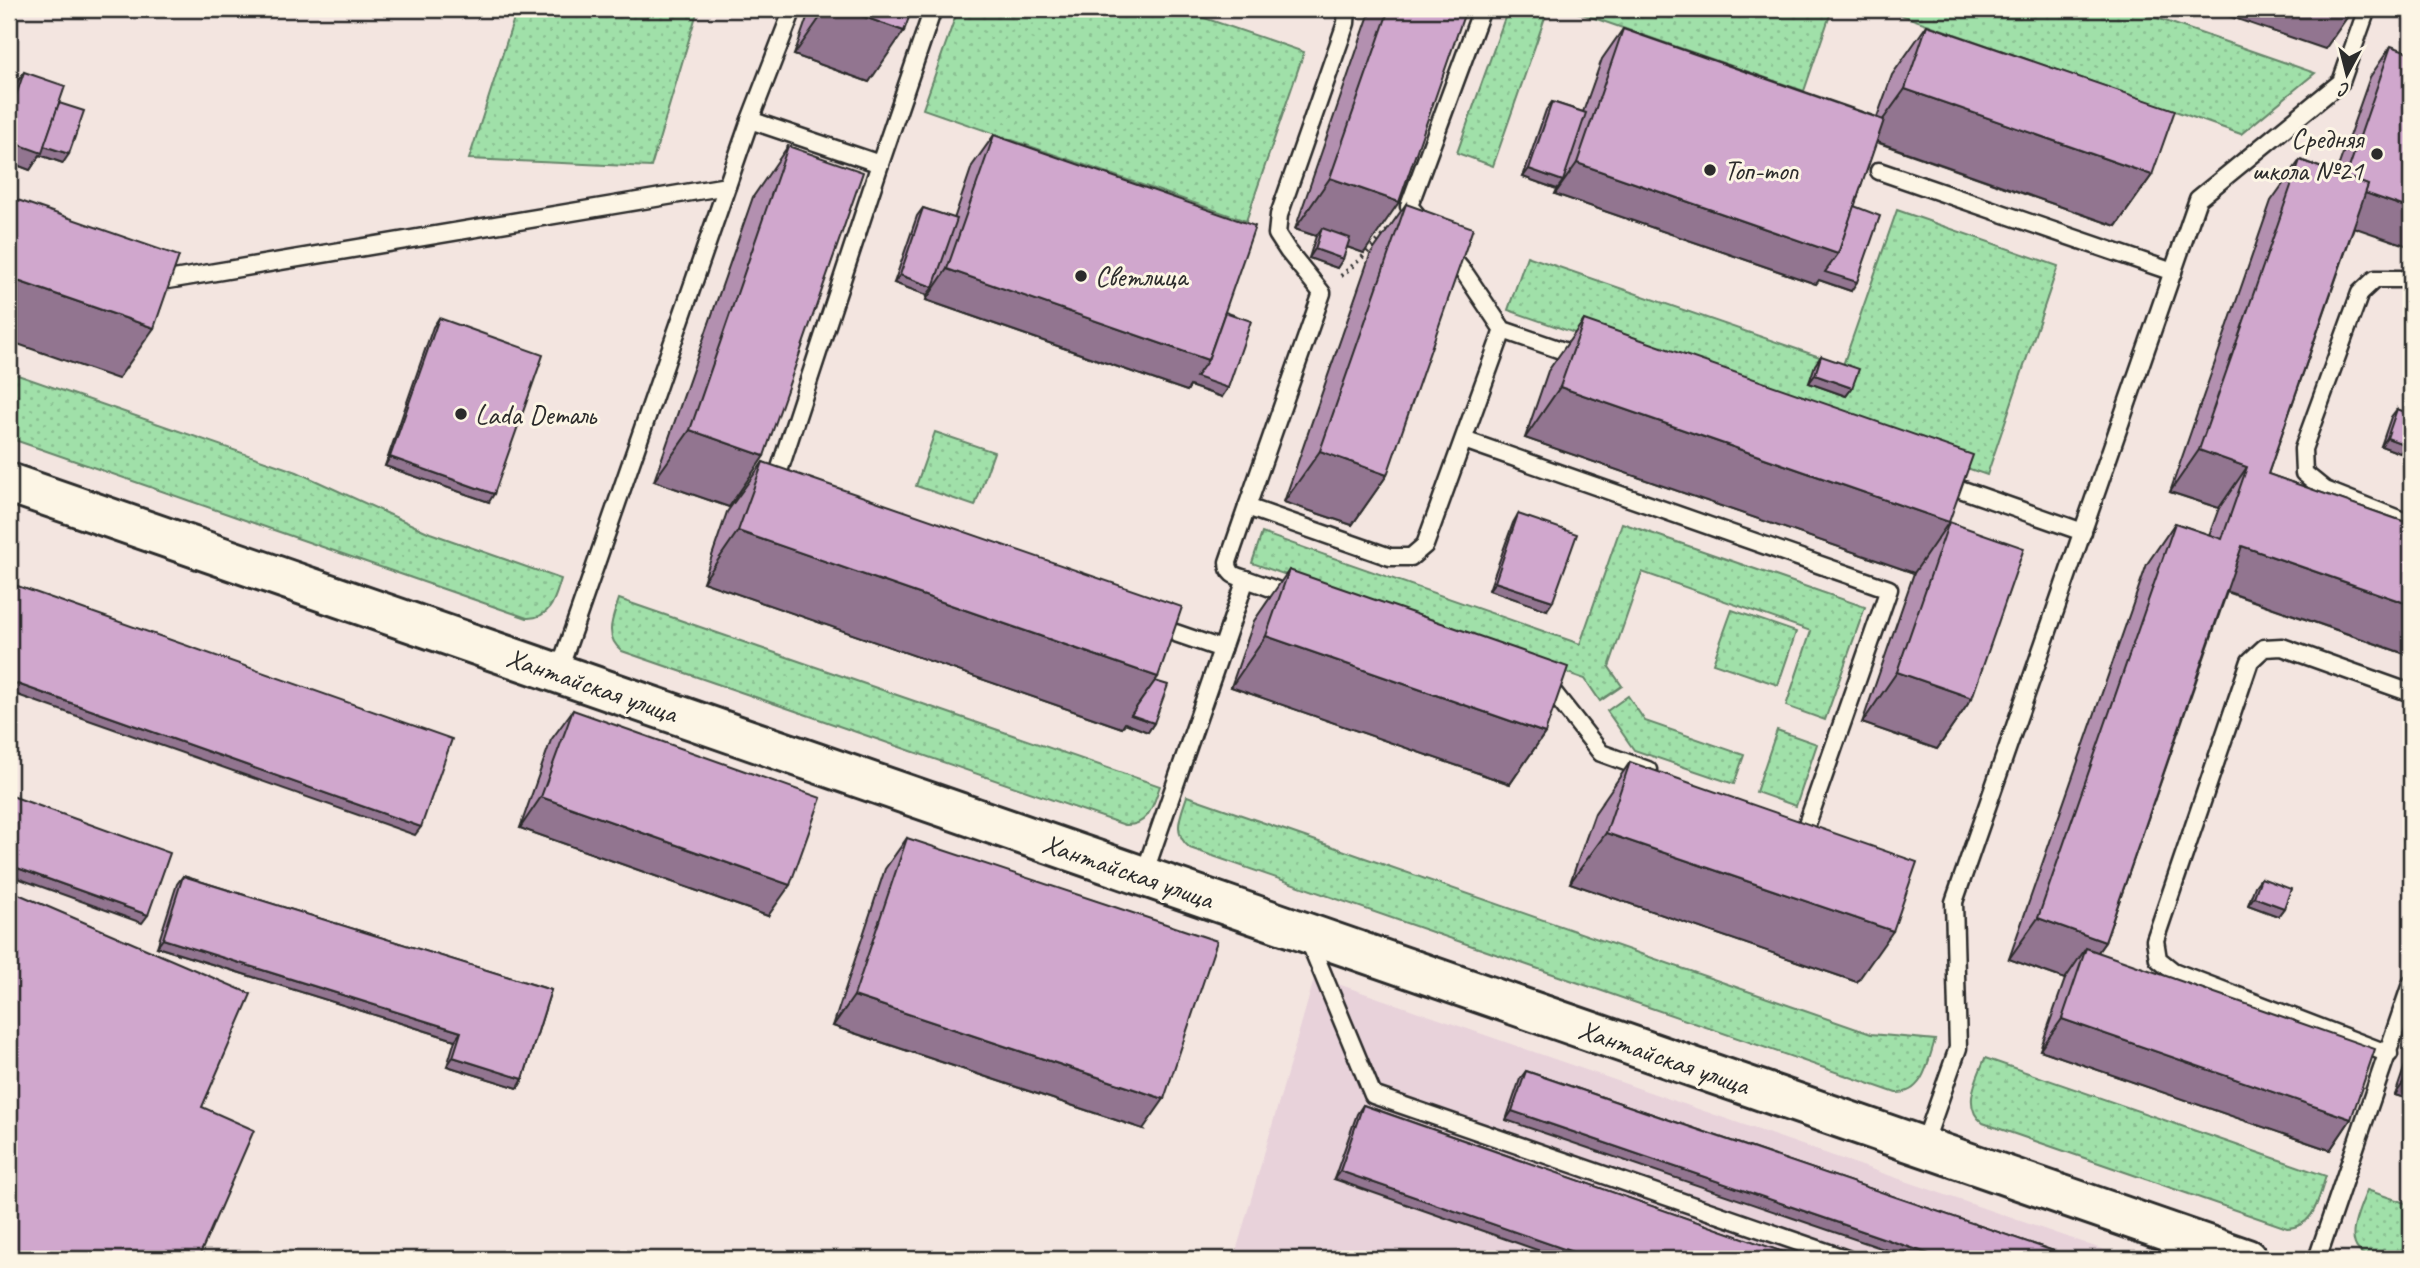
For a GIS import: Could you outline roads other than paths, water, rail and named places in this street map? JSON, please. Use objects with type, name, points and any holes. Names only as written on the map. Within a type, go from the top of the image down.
[{"type":"street","name":"Хантайская улица","points":[[9,483],[1923,1147],[2170,1247],[2248,1259]]},
{"type":"lane","points":[[558,674],[750,120],[793,9]]},
{"type":"lane","points":[[794,502],[781,489],[780,468],[933,9]]},
{"type":"lane","points":[[1311,602],[1232,574],[1228,569],[1228,562],[1322,293],[1277,233],[1279,215],[1346,23],[1347,9]]},
{"type":"lane","points":[[1482,9],[1409,206],[1466,275],[1503,330],[1593,362]]},
{"type":"lane","points":[[1923,1147],[1958,1048],[1954,902],[2198,199],[2342,82],[2367,9]]},
{"type":"lane","points":[[750,120],[880,164]]},
{"type":"lane","points":[[1879,170],[2173,272]]},
{"type":"lane","points":[[137,272],[162,281],[727,186]]},
{"type":"lane","points":[[2411,282],[2401,279],[2375,279],[2360,293],[2303,449],[2304,473],[2325,490],[2411,524]]},
{"type":"lane","points":[[1247,508],[1390,557],[1411,557],[1425,545],[1503,330]]},
{"type":"lane","points":[[1464,440],[1889,589],[1806,824]]},
{"type":"lane","points":[[1931,479],[2083,532]]},
{"type":"lane","points":[[1143,877],[1246,579]]},
{"type":"lane","points":[[1144,622],[1222,649]]},
{"type":"lane","points":[[2389,1054],[2173,971],[2158,959],[2155,940],[2250,660],[2264,648],[2282,647],[2411,693]]},
{"type":"lane","points":[[1533,678],[1546,683],[1601,753],[1665,776]]},
{"type":"lane","points":[[1305,933],[1373,1095],[1847,1259]]},
{"type":"lane","points":[[2317,1259],[2411,984]]},
{"type":"place","name":"Средняя школа №21","points":[[2377,154]]},
{"type":"place","name":"Топ-топ","points":[[1710,170]]},
{"type":"place","name":"Светлица","points":[[1081,276]]},
{"type":"place","name":"Lada Dеталь","points":[[461,414]]}]
